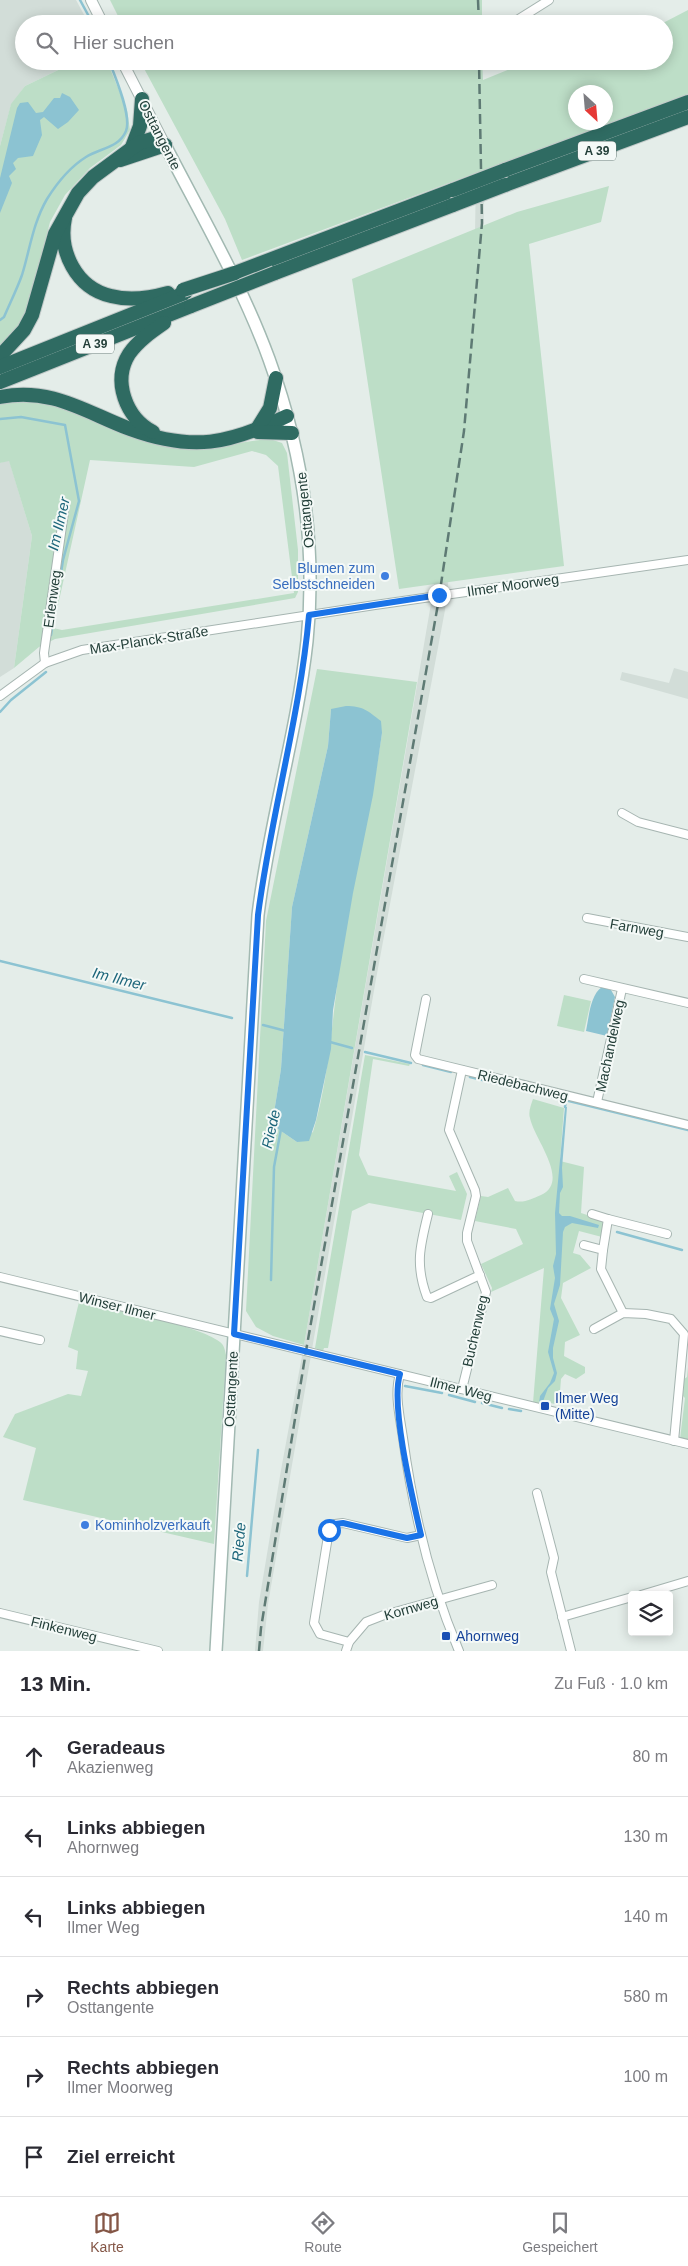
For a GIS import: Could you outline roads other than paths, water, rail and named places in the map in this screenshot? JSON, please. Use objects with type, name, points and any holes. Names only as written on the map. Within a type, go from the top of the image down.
[{"type":"highway","points":[[132,147],[140,126],[142,99]]},
{"type":"highway","name":"A 39","points":[[0,382],[235,273],[688,102]]},
{"type":"highway","name":"A 39","points":[[0,367],[186,296],[275,273],[688,117]]},
{"type":"highway","points":[[0,356],[24,330],[32,315],[50,246],[66,212],[88,182],[132,147],[148,139],[156,140],[165,145]]},
{"type":"highway","points":[[114,162],[165,145]]},
{"type":"highway","points":[[66,212],[64,233],[69,260],[80,278],[94,290],[113,297],[128,298],[186,296]]},
{"type":"highway","points":[[175,440],[146,428],[132,415],[123,394],[124,369],[128,356],[146,335],[186,296]]},
{"type":"highway","points":[[255,431],[265,419],[270,408],[276,378]]},
{"type":"highway","points":[[0,397],[40,396],[63,400],[129,428],[175,440],[212,442],[230,439],[255,431],[287,416]]},
{"type":"highway","points":[[255,431],[292,432]]},
{"type":"main road","name":"Osttangente","points":[[165,145],[248,311],[276,378],[299,462],[307,520],[310,563],[309,615],[299,696],[268,848],[258,915],[216,1651]]},
{"type":"street","points":[[91,0],[98,15]]},
{"type":"street","points":[[525,15],[549,0]]},
{"type":"street","name":"Osttangente","points":[[127,70],[165,145]]},
{"type":"street","name":"Erlenweg","points":[[45,663],[44,653],[65,505]]},
{"type":"street","name":"Ilmer Moorweg","points":[[309,615],[688,560]]},
{"type":"street","name":"Max-Planck-Straße","points":[[0,696],[45,663],[82,650],[309,615]]},
{"type":"street","points":[[622,813],[638,822],[688,835]]},
{"type":"street","name":"Farnweg","points":[[586,918],[688,937]]},
{"type":"street","points":[[584,979],[688,1004]]},
{"type":"street","name":"Machandelweg","points":[[598,1102],[622,989]]},
{"type":"street","name":"Riedebachweg","points":[[426,999],[415,1055],[418,1060],[688,1125]]},
{"type":"street","name":"Buchenweg","points":[[462,1070],[449,1130],[475,1190],[476,1196],[467,1233],[467,1241],[485,1286],[485,1297],[462,1389]]},
{"type":"street","name":"Buchenweg","points":[[428,1214],[418,1255],[421,1282],[427,1297],[431,1298],[480,1275]]},
{"type":"street","points":[[592,1214],[667,1234]]},
{"type":"street","points":[[608,1219],[602,1269],[623,1313]]},
{"type":"street","points":[[584,1245],[603,1250]]},
{"type":"street","name":"Winser Ilmer","points":[[0,1276],[234,1334]]},
{"type":"street","points":[[594,1329],[623,1313],[646,1314],[671,1319],[686,1335],[674,1441]]},
{"type":"street","points":[[0,1331],[40,1340]]},
{"type":"street","name":"Ilmer Weg","points":[[234,1334],[688,1444]]},
{"type":"street","points":[[400,1374],[397,1393],[407,1465],[421,1535],[439,1600],[459,1651]]},
{"type":"street","points":[[537,1493],[554,1558],[550,1572],[571,1651]]},
{"type":"street","points":[[349,1642],[320,1634],[314,1623],[329,1530],[335,1524],[343,1523],[407,1538],[421,1535]]},
{"type":"street","points":[[654,1591],[688,1581]]},
{"type":"street","name":"Kornweg","points":[[346,1651],[349,1642],[366,1622],[384,1615],[492,1585]]},
{"type":"street","points":[[562,1617],[628,1598]]},
{"type":"street","name":"Finkenweg","points":[[0,1613],[158,1651]]},
{"type":"water","points":[[62,93],[70,97],[79,110],[68,122],[58,129],[44,117],[40,120],[42,135],[33,156],[18,158],[13,163],[16,169],[9,176],[12,183],[0,213],[0,178],[17,108],[20,103],[28,102],[36,113],[43,112],[54,98],[60,98]]},
{"type":"water","points":[[346,706],[361,708],[372,714],[381,721],[382,733],[373,795],[353,893],[333,1010],[331,1049],[316,1120],[309,1141],[297,1142],[278,1129],[273,1119],[281,1069],[292,907],[328,746],[331,709]]},
{"type":"water","points":[[602,987],[611,990],[615,997],[607,1036],[586,1031],[592,1001]]},
{"type":"water","points":[[565,1107],[567,1107],[562,1168],[563,1187],[560,1193],[559,1213],[562,1216],[570,1216],[599,1225],[598,1228],[572,1223],[565,1227],[563,1232],[560,1285],[554,1304],[559,1321],[553,1348],[553,1358],[557,1373],[555,1381],[548,1388],[542,1404],[539,1403],[540,1396],[550,1383],[554,1373],[548,1352],[554,1319],[550,1309],[555,1278],[553,1266],[556,1254],[555,1213]]},
{"type":"waterway","name":"Im Ilmer","points":[[80,0],[88,15]]},
{"type":"waterway","name":"Im Ilmer","points":[[0,320],[4,317],[20,280],[38,217],[47,199],[64,176],[75,166],[91,154],[119,141],[126,131],[127,116],[125,106],[113,70]]},
{"type":"waterway","name":"Im Ilmer","points":[[0,419],[21,417],[65,425],[79,501],[63,560],[51,635]]},
{"type":"waterway","name":"Im Ilmer","points":[[0,712],[11,700],[46,672]]},
{"type":"waterway","name":"Im Ilmer","points":[[0,961],[232,1018]]},
{"type":"waterway","name":"Im Ilmer","points":[[263,1025],[286,1031]]},
{"type":"waterway","name":"Riede","points":[[330,1042],[352,1048]]},
{"type":"waterway","name":"Riede","points":[[365,1052],[411,1063]]},
{"type":"waterway","name":"Riede","points":[[423,1065],[451,1072]]},
{"type":"waterway","name":"Riede","points":[[470,1077],[688,1130]]},
{"type":"waterway","name":"Riede","points":[[565,1107],[566,1099]]},
{"type":"waterway","name":"Riede","points":[[271,1280],[274,1167],[281,1129]]},
{"type":"waterway","points":[[617,1232],[682,1250]]},
{"type":"waterway","points":[[405,1386],[442,1393]]},
{"type":"waterway","points":[[449,1395],[475,1402]]},
{"type":"waterway","points":[[482,1403],[502,1408]]},
{"type":"waterway","points":[[509,1409],[521,1411]]},
{"type":"waterway","name":"Riede","points":[[247,1576],[258,1450]]},
{"type":"railway","points":[[478,0],[479,15]]},
{"type":"railway","points":[[259,1651],[261,1628],[306,1351],[438,604],[464,431],[482,223],[479,70]]},
{"type":"place","name":"Blumen zum Selbstschneiden","points":[[385,576]]},
{"type":"place","name":"Ilmer Weg (Mitte)","points":[[545,1406]]},
{"type":"place","name":"Kominholzverkauft","points":[[85,1525]]},
{"type":"place","name":"Ahornweg","points":[[446,1636]]}]
